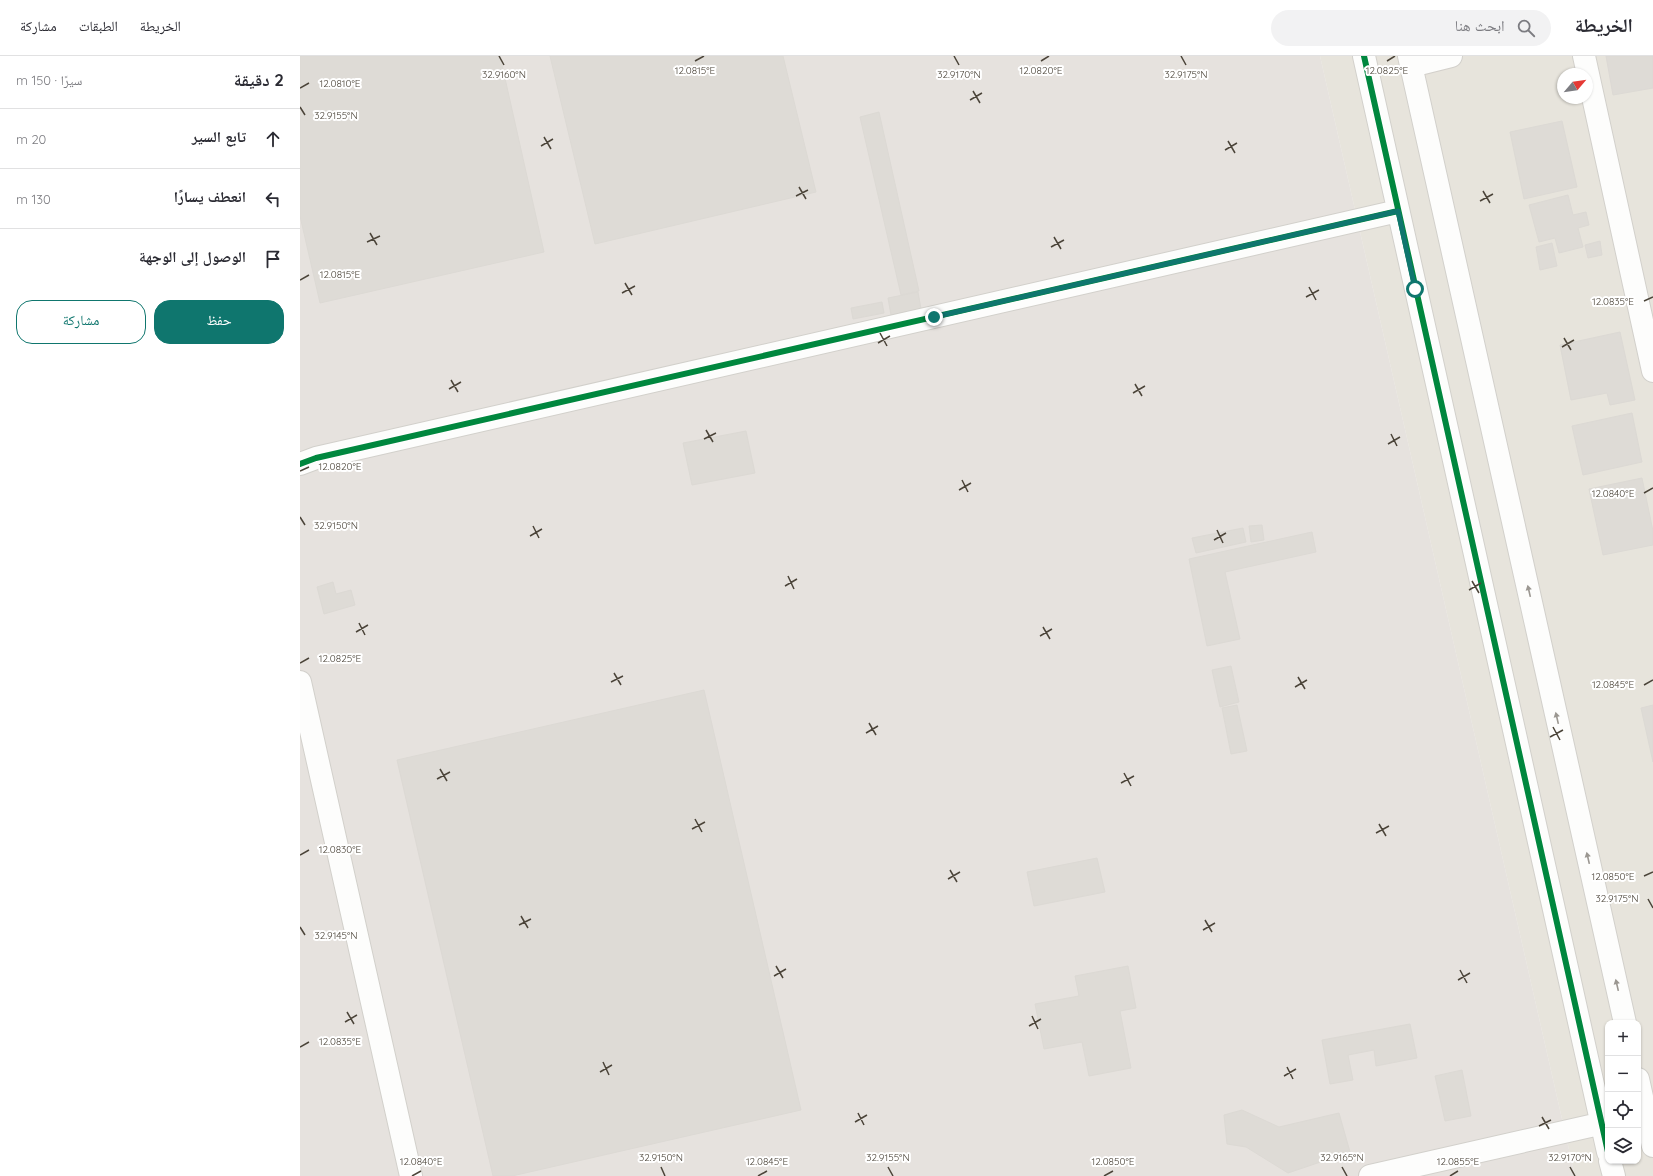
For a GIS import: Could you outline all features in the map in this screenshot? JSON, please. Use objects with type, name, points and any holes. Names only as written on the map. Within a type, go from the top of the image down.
[{"type":"street","points":[[1364,56],[1605,1122],[1370,1176]]},
{"type":"street","points":[[1452,56],[1410,61],[1624,1020]]},
{"type":"street","points":[[1584,56],[1653,371]]},
{"type":"street","points":[[300,464],[316,458],[1398,211]]},
{"type":"street","points":[[300,682],[411,1176]]},
{"type":"street","points":[[1641,1092],[1653,1146]]},
{"type":"street","points":[[1611,1164],[1614,1176]]},
{"type":"shaded area","points":[[300,56],[1320,56],[1575,1176],[300,1176]]},
{"type":"shaded area","points":[[1320,56],[1653,56],[1653,1176],[1575,1176]]},
{"type":"building","points":[[300,56],[500,56],[544,252],[320,303],[300,216]]},
{"type":"building","points":[[550,56],[783,56],[816,192],[595,244]]},
{"type":"building","points":[[1606,56],[1653,56],[1653,88],[1613,95]]},
{"type":"building","points":[[879,112],[919,291],[901,295],[860,117]]},
{"type":"building","points":[[1562,121],[1577,187],[1524,199],[1510,132]]},
{"type":"building","points":[[1568,195],[1573,215],[1586,212],[1589,225],[1578,228],[1583,247],[1559,253],[1555,238],[1539,242],[1529,205]]},
{"type":"building","points":[[1600,241],[1602,255],[1588,258],[1585,245]]},
{"type":"building","points":[[1552,243],[1557,266],[1540,270],[1536,247]]},
{"type":"building","points":[[918,292],[921,309],[891,315],[888,298]]},
{"type":"building","points":[[882,302],[884,313],[853,319],[851,308]]},
{"type":"building","points":[[1620,332],[1635,400],[1610,405],[1607,393],[1571,400],[1560,345]]},
{"type":"building","points":[[1632,413],[1642,462],[1583,475],[1572,426]]},
{"type":"building","points":[[746,431],[755,473],[692,485],[683,443]]},
{"type":"building","points":[[1642,478],[1653,531],[1653,545],[1603,555],[1589,489]]},
{"type":"building","points":[[1262,525],[1264,540],[1251,542],[1249,526]]},
{"type":"building","points":[[1243,528],[1246,542],[1196,553],[1192,538]]},
{"type":"building","points":[[1312,532],[1316,552],[1225,572],[1240,639],[1207,646],[1189,559]]},
{"type":"building","points":[[333,582],[336,594],[351,590],[355,605],[324,614],[317,587]]},
{"type":"building","points":[[1231,666],[1239,702],[1220,707],[1212,670]]},
{"type":"building","points":[[704,690],[801,1110],[512,1176],[493,1176],[397,760]]},
{"type":"building","points":[[1237,705],[1247,751],[1231,754],[1222,708]]},
{"type":"building","points":[[1653,705],[1653,762],[1641,708]]},
{"type":"building","points":[[1097,858],[1105,892],[1034,906],[1027,872]]},
{"type":"building","points":[[1128,966],[1136,1008],[1120,1011],[1131,1068],[1089,1076],[1082,1042],[1044,1049],[1035,1004],[1079,996],[1075,976]]},
{"type":"building","points":[[1410,1024],[1417,1058],[1376,1066],[1374,1050],[1348,1055],[1353,1080],[1330,1084],[1322,1040]]},
{"type":"building","points":[[1462,1070],[1471,1116],[1445,1121],[1435,1076]]},
{"type":"building","points":[[1242,1110],[1279,1127],[1339,1113],[1350,1152],[1288,1173],[1246,1147],[1227,1144],[1224,1115]]},
{"type":"cycle path","points":[[1364,56],[1605,1139]]},
{"type":"cycle path","points":[[300,464],[316,458],[1398,211]]},
{"type":"route","points":[[934,317],[1398,211],[1415,289]]}]
